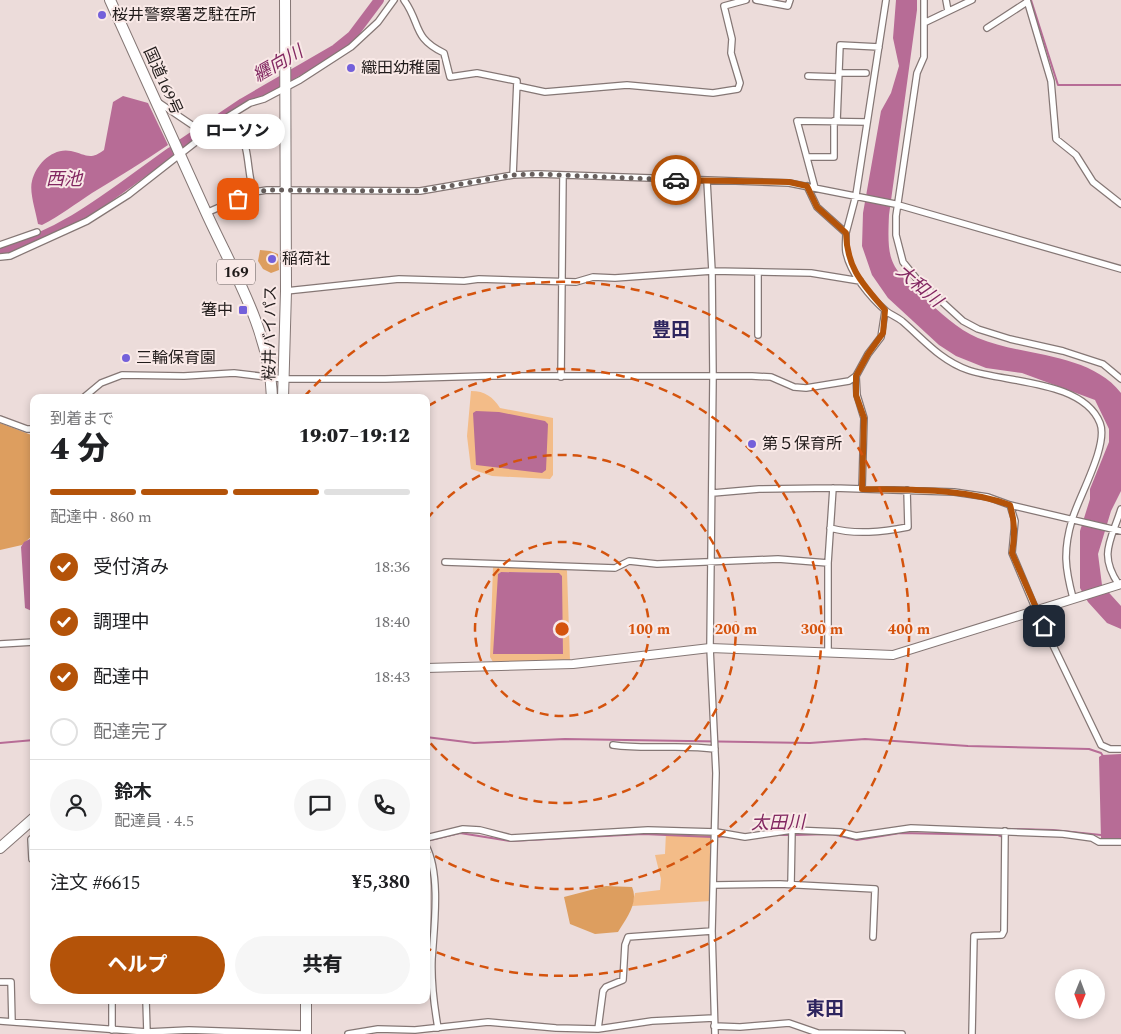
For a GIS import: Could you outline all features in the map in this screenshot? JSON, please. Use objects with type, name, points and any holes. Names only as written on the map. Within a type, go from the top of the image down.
[{"type":"main road","name":"国道169号","points":[[110,0],[241,287],[262,340],[271,377],[272,394]]},
{"type":"main road","name":"桜井バイパス","points":[[283,394],[286,291],[285,0]]},
{"type":"main road","points":[[2,846],[30,822]]},
{"type":"main road","points":[[306,1004],[306,1034]]},
{"type":"street","points":[[0,257],[10,256],[87,221],[128,195],[208,132],[250,103],[286,86],[352,47],[378,22],[394,0]]},
{"type":"street","points":[[404,0],[411,9],[417,30],[423,39],[444,52],[450,77],[477,73],[517,81],[513,175]]},
{"type":"street","points":[[517,86],[545,92],[627,85],[713,93],[738,90],[740,83],[731,53],[732,39],[724,6],[746,0]]},
{"type":"street","points":[[756,0],[788,6],[790,0]]},
{"type":"street","points":[[886,0],[858,195],[846,233],[846,252],[860,281],[885,310],[902,321],[948,362],[969,370],[1066,393],[1080,399],[1089,407],[1100,424],[1101,442],[1073,519],[1066,551],[1066,574],[1075,598]]},
{"type":"street","points":[[924,0],[926,22],[924,57],[917,73],[897,204],[896,235],[903,262],[916,278],[963,321],[978,329],[1010,339],[1063,351],[1103,364],[1121,379]]},
{"type":"street","points":[[946,0],[948,11]]},
{"type":"street","points":[[926,22],[972,0]]},
{"type":"street","points":[[987,28],[1027,1],[1051,81],[1056,139],[1076,155],[1092,182],[1121,204]]},
{"type":"street","points":[[807,157],[834,157],[840,45],[880,47]]},
{"type":"street","points":[[808,76],[866,73]]},
{"type":"street","points":[[156,100],[194,127],[208,132],[240,135],[250,184],[254,192]]},
{"type":"street","points":[[815,188],[797,126],[797,120],[867,122]]},
{"type":"street","points":[[206,213],[254,192],[286,189],[420,191],[513,175],[789,182],[897,204],[1121,269]]},
{"type":"street","points":[[561,377],[563,175]]},
{"type":"street","points":[[707,181],[712,271],[713,377],[710,648],[715,749],[716,832],[712,931],[715,1034]]},
{"type":"street","points":[[807,186],[817,207],[846,233]]},
{"type":"street","points":[[0,246],[37,232]]},
{"type":"street","points":[[286,291],[399,279],[464,282],[480,279],[576,282],[593,276],[615,278],[712,271],[811,273],[860,281]]},
{"type":"street","points":[[758,272],[758,335]]},
{"type":"street","points":[[88,394],[101,383],[116,375],[184,376],[234,373],[284,379],[771,377],[794,386],[806,388],[849,381],[856,376],[868,354],[883,333],[885,310]]},
{"type":"street","points":[[856,376],[856,395],[864,418],[862,489]]},
{"type":"street","points":[[0,419],[30,429]]},
{"type":"street","points":[[713,493],[759,489],[833,488],[954,492],[988,497],[1010,505],[1116,530]]},
{"type":"street","points":[[828,653],[828,563],[833,488]]},
{"type":"street","points":[[830,528],[847,532],[884,531],[908,527],[907,490]]},
{"type":"street","points":[[1010,505],[1015,520],[1015,541],[1012,553],[1036,610],[1101,745],[1110,749],[1121,749]]},
{"type":"street","points":[[430,668],[573,664],[710,648],[894,655],[1118,585],[1109,570],[1106,559],[1121,509]]},
{"type":"street","points":[[445,562],[615,568],[629,561],[657,564],[778,559],[828,563]]},
{"type":"street","points":[[0,644],[30,642]]},
{"type":"street","points":[[613,744],[628,747],[688,745],[715,749]]},
{"type":"street","points":[[430,837],[463,829],[480,830],[511,838],[630,830],[716,832],[744,837],[792,830],[840,832],[856,836],[911,828],[1005,830],[1024,834],[1063,834],[1092,838],[1099,842],[1121,842]]},
{"type":"street","points":[[791,884],[792,830]]},
{"type":"street","points":[[972,1034],[974,936],[1002,934],[1004,931],[1005,830]]},
{"type":"street","points":[[430,854],[432,858],[436,914],[432,992],[438,1028]]},
{"type":"street","points":[[714,885],[791,884],[874,889],[873,937]]},
{"type":"street","points":[[598,1029],[603,991],[606,987],[622,980],[625,945],[628,937],[712,931]]},
{"type":"street","points":[[0,982],[11,982],[12,1022]]},
{"type":"street","points":[[112,1004],[112,1030]]},
{"type":"street","points":[[143,1033],[146,1004]]},
{"type":"street","points":[[348,1034],[378,1029],[415,1032],[488,1022],[556,1028],[598,1029],[652,1021],[714,1018]]},
{"type":"street","points":[[0,1021],[143,1033],[302,1034]]},
{"type":"street","points":[[714,1026],[740,1027],[789,1024],[818,1033],[902,1034]]},
{"type":"shaded area","points":[[260,250],[278,254],[279,270],[271,273],[263,269],[258,261]]},
{"type":"shaded area","points":[[471,391],[488,395],[500,408],[553,418],[553,475],[550,479],[492,476],[471,469],[467,436]]},
{"type":"shaded area","points":[[0,423],[30,434],[30,538],[22,545],[0,550]]},
{"type":"shaded area","points":[[493,567],[565,568],[567,571],[570,661],[493,662],[490,657]],"holes":[[[501,572],[558,573],[563,654],[533,654],[498,574]]]},
{"type":"shaded area","points":[[666,832],[713,834],[711,901],[632,906],[635,893],[660,890],[661,879],[655,855],[665,854]]},
{"type":"shaded area","points":[[606,886],[632,887],[634,893],[631,911],[618,932],[595,934],[570,924],[564,897]]},
{"type":"water","points":[[896,0],[917,0],[917,10],[889,215],[889,243],[892,262],[903,278],[949,320],[963,330],[978,338],[996,344],[1074,363],[1108,380],[1121,393],[1121,491],[1111,511],[1098,554],[1102,585],[1121,606],[1121,629],[1107,623],[1088,602],[1080,588],[1080,531],[1090,499],[1090,489],[1109,442],[1109,429],[1095,400],[1022,373],[986,368],[956,356],[939,345],[888,298],[872,275],[862,246],[863,213],[881,111],[891,93],[899,66],[893,38]]},
{"type":"water","name":"西池","points":[[123,96],[148,103],[168,145],[55,218],[42,225],[38,224],[31,186],[37,169],[46,158],[64,150],[91,156],[104,150],[113,102]]},
{"type":"water","points":[[476,411],[499,412],[545,421],[548,424],[546,470],[542,473],[476,465],[473,413]]},
{"type":"water","points":[[30,539],[30,610],[25,608],[21,547],[24,542]]},
{"type":"water","points":[[501,572],[559,573],[562,576],[563,654],[493,654],[498,574]]},
{"type":"water","points":[[1121,754],[1121,838],[1101,839],[1099,757],[1102,755]]},
{"type":"waterway","name":"纒向川","points":[[182,144],[243,103],[336,49],[352,36],[379,0]]},
{"type":"waterway","points":[[1031,0],[1058,85],[1121,85]]},
{"type":"waterway","name":"纒向川","points":[[0,251],[24,244],[69,223],[111,196],[171,152]]},
{"type":"waterway","points":[[430,738],[474,743],[565,739],[810,743],[865,739],[968,746],[1089,749],[1101,753],[1103,756]]},
{"type":"waterway","points":[[0,743],[30,740]]},
{"type":"waterway","name":"太田川","points":[[1007,838],[1011,829],[1053,830],[1101,835]]},
{"type":"waterway","name":"太田川","points":[[430,840],[460,833],[510,841],[643,834],[712,837]]},
{"type":"waterway","name":"太田川","points":[[794,835],[832,834],[857,840],[900,833],[998,835],[1003,837]]},
{"type":"waterway","name":"太田川","points":[[774,835],[789,835]]},
{"type":"waterway","name":"太田川","points":[[717,837],[727,836]]},
{"type":"way so far","points":[[238,199],[254,192],[286,189],[420,191],[513,175],[538,174],[676,180]]},
{"type":"place","name":"桜井警察署芝駐在所","points":[[102,15]]},
{"type":"place","name":"織田幼稚園","points":[[351,68]]},
{"type":"place","name":"ローソン","points":[[238,199]]},
{"type":"place","name":"稲荷社","points":[[272,259]]},
{"type":"place","name":"箸中","points":[[243,310]]},
{"type":"place","name":"三輪保育園","points":[[126,358]]},
{"type":"place","name":"第５保育所","points":[[752,444]]},
{"type":"district","name":"豊田","points":[[671,330]]},
{"type":"district","name":"東田","points":[[825,1009]]},
{"type":"route","points":[[676,180],[789,182],[807,186],[817,207],[831,222],[846,233],[846,252],[852,268],[860,281],[885,310],[883,333],[868,354],[856,376],[856,395],[864,418],[862,489],[954,492],[988,497],[1010,505],[1015,520],[1015,541],[1012,553],[1044,626]]},
{"type":"water label","name":"大和川","points":[[919,286]]}]
